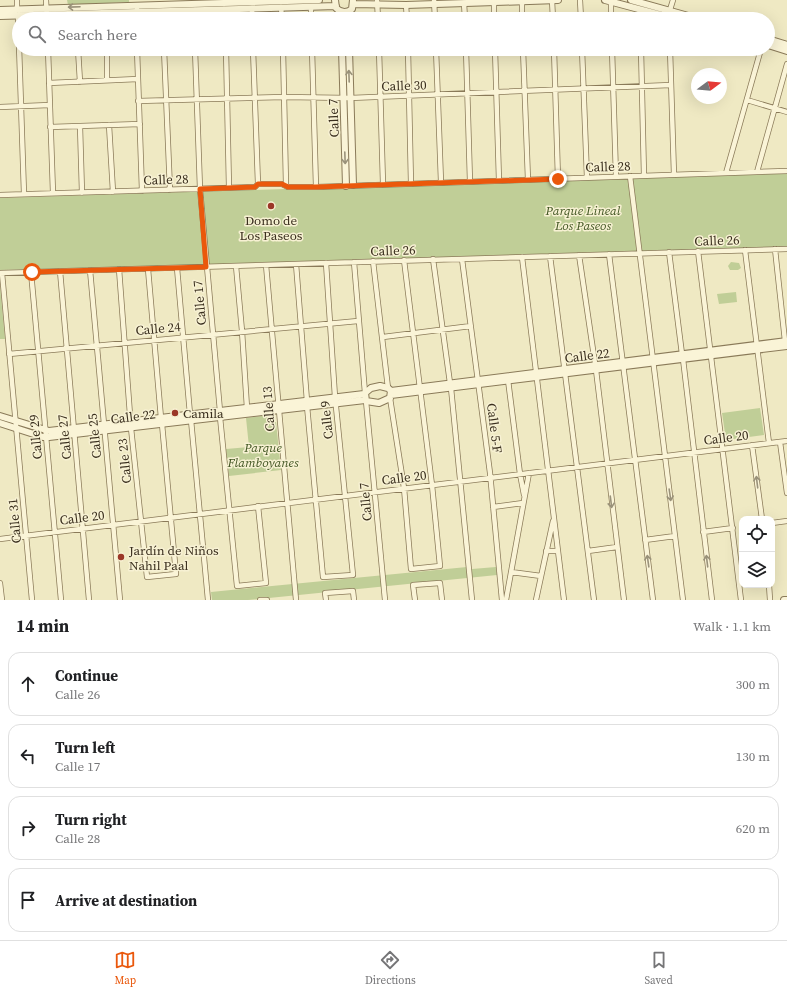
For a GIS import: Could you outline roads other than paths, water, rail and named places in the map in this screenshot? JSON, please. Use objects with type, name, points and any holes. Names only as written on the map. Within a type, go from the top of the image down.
[{"type":"street","points":[[0,10],[18,12],[17,0]]},
{"type":"street","points":[[46,0],[47,12]]},
{"type":"street","points":[[124,12],[137,9],[163,11],[252,8],[261,3],[319,0]]},
{"type":"street","points":[[552,0],[553,12]]},
{"type":"street","points":[[83,12],[241,1],[282,7],[336,3],[344,11],[352,9],[353,2],[406,4],[435,2],[464,3],[558,0]]},
{"type":"street","points":[[580,0],[581,12]]},
{"type":"street","points":[[631,0],[661,12]]},
{"type":"street","points":[[670,12],[673,0]]},
{"type":"street","points":[[610,12],[608,1],[652,12]]},
{"type":"street","points":[[377,2],[378,12]]},
{"type":"street","points":[[494,2],[494,12]]},
{"type":"street","points":[[522,2],[522,12]]},
{"type":"street","points":[[464,3],[465,12]]},
{"type":"street","points":[[406,4],[407,12]]},
{"type":"street","points":[[310,6],[310,12]]},
{"type":"street","points":[[282,7],[282,12]]},
{"type":"street","points":[[0,16],[12,13]]},
{"type":"street","points":[[775,41],[787,45]]},
{"type":"street","points":[[775,47],[787,51]]},
{"type":"street","points":[[19,56],[24,194]]},
{"type":"street","points":[[48,56],[53,194]]},
{"type":"street","points":[[78,56],[80,82]]},
{"type":"street","points":[[107,56],[107,80]]},
{"type":"street","points":[[137,56],[142,191]]},
{"type":"street","points":[[164,56],[170,190]]},
{"type":"street","name":"Calle 17","points":[[195,56],[200,189],[206,267],[237,586],[266,583],[258,506]]},
{"type":"street","points":[[226,56],[229,188]]},
{"type":"street","points":[[253,56],[258,184]]},
{"type":"street","points":[[283,56],[286,185]]},
{"type":"street","points":[[312,56],[316,187]]},
{"type":"street","name":"Calle 7","points":[[342,56],[346,186]]},
{"type":"street","name":"Calle 7","points":[[349,56],[353,185]]},
{"type":"street","points":[[379,56],[383,184]]},
{"type":"street","points":[[408,56],[411,184]]},
{"type":"street","points":[[436,56],[441,182]]},
{"type":"street","points":[[466,56],[470,182]]},
{"type":"street","points":[[495,56],[499,181]]},
{"type":"street","points":[[523,56],[528,180]]},
{"type":"street","points":[[554,56],[558,179]]},
{"type":"street","points":[[582,56],[587,178]]},
{"type":"street","points":[[612,56],[616,177]]},
{"type":"street","points":[[641,56],[644,176]]},
{"type":"street","points":[[670,56],[674,175]]},
{"type":"street","points":[[726,173],[759,56]]},
{"type":"street","points":[[757,172],[787,64]]},
{"type":"street","points":[[49,83],[138,79]]},
{"type":"street","name":"Calle 30","points":[[138,101],[284,97],[350,98],[671,86]]},
{"type":"street","points":[[747,100],[787,112]]},
{"type":"street","points":[[0,107],[50,105]]},
{"type":"street","points":[[50,127],[140,124]]},
{"type":"street","points":[[109,125],[112,192]]},
{"type":"street","points":[[80,126],[82,192]]},
{"type":"street","name":"Calle 28","points":[[0,195],[255,187],[258,184],[286,185],[288,187],[316,187],[787,170]]},
{"type":"street","points":[[630,176],[683,600]]},
{"type":"street","points":[[775,249],[786,345]]},
{"type":"street","name":"Calle 26","points":[[1,273],[787,249]]},
{"type":"street","points":[[745,250],[769,443]]},
{"type":"street","points":[[698,251],[741,600]]},
{"type":"street","points":[[668,252],[712,600]]},
{"type":"street","points":[[608,254],[624,364],[653,600]]},
{"type":"street","points":[[579,255],[595,367],[624,600]]},
{"type":"street","points":[[550,256],[594,600]]},
{"type":"street","points":[[522,257],[564,600]]},
{"type":"street","name":"Calle 5-F","points":[[462,259],[491,477],[502,600]]},
{"type":"street","points":[[373,261],[404,488],[411,569],[440,566],[421,389],[404,260]]},
{"type":"street","points":[[434,260],[462,481],[472,600]]},
{"type":"street","name":"Calle 7","points":[[354,262],[358,321],[385,600]]},
{"type":"street","name":"Calle 9","points":[[316,499],[323,578],[353,575],[335,400],[326,263]]},
{"type":"street","points":[[296,264],[316,499]]},
{"type":"street","name":"Calle 13","points":[[266,265],[296,600]]},
{"type":"street","points":[[236,266],[247,408]]},
{"type":"street","points":[[148,268],[171,517]]},
{"type":"street","points":[[177,268],[208,600]]},
{"type":"street","name":"Calle 23","points":[[119,269],[131,424],[147,578],[176,574],[171,517]]},
{"type":"street","name":"Calle 25","points":[[90,270],[120,600]]},
{"type":"street","name":"Calle 27","points":[[60,271],[84,528],[89,600]]},
{"type":"street","name":"Calle 29","points":[[32,272],[61,600]]},
{"type":"street","name":"Calle 31","points":[[1,273],[32,600]]},
{"type":"street","name":"Calle 24","points":[[9,354],[358,321]]},
{"type":"street","points":[[383,337],[471,326]]},
{"type":"street","name":"Calle 22","points":[[390,393],[682,356],[786,345]]},
{"type":"street","name":"Calle 22","points":[[478,382],[508,380],[536,375]]},
{"type":"street","points":[[508,380],[524,497]]},
{"type":"street","points":[[376,386],[390,393],[379,403],[365,397],[376,386]]},
{"type":"street","name":"Calle 22","points":[[0,423],[46,434],[365,397]]},
{"type":"street","name":"Calle 22","points":[[220,414],[247,408],[279,407]]},
{"type":"street","name":"Calle 22","points":[[0,416],[46,434]]},
{"type":"street","name":"Calle 20","points":[[0,538],[787,441]]},
{"type":"street","points":[[780,442],[787,493]]},
{"type":"street","points":[[752,445],[762,516]]},
{"type":"street","points":[[506,600],[529,473]]},
{"type":"street","points":[[493,507],[523,503]]},
{"type":"street","points":[[536,600],[553,518]]},
{"type":"street","points":[[775,523],[787,521]]},
{"type":"street","points":[[703,532],[733,528]]},
{"type":"street","points":[[645,540],[675,536]]},
{"type":"street","points":[[588,551],[617,547]]},
{"type":"street","points":[[546,551],[558,551]]},
{"type":"street","points":[[511,572],[541,576]]},
{"type":"street","points":[[0,583],[2,600]]},
{"type":"street","points":[[415,600],[413,586],[440,583],[442,600]]},
{"type":"street","points":[[768,588],[770,600]]},
{"type":"street","points":[[326,600],[325,593],[353,590],[354,600]]},
{"type":"street","points":[[260,600],[267,600]]},
{"type":"place","name":"Domo de Los Paseos","points":[[271,206]]},
{"type":"place","name":"Camila","points":[[175,413]]},
{"type":"place","name":"Jardín de Niños Nahil Paal","points":[[121,557]]},
{"type":"park label","name":"Parque Lineal Los Paseos","points":[[583,218]]},
{"type":"park label","name":"Parque Flamboyanes","points":[[263,454]]}]
